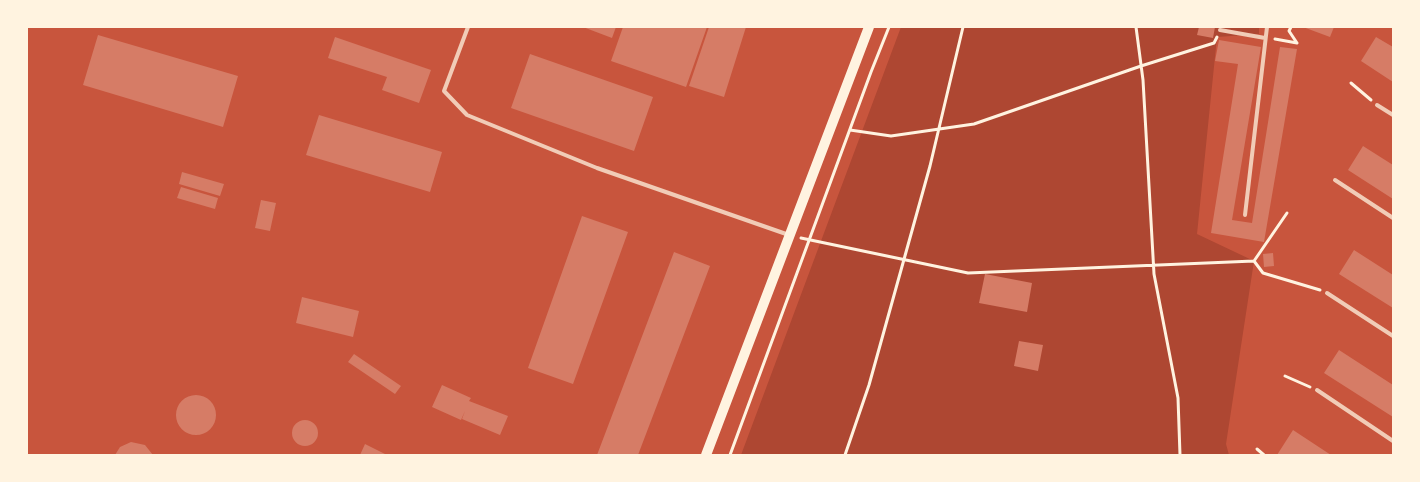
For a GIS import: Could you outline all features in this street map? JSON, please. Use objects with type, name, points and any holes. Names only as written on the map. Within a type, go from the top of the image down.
[{"type":"main road","points":[[706,455],[868,27]]},
{"type":"lane","points":[[468,27],[444,91],[467,115],[597,168],[790,236]]},
{"type":"lane","points":[[1245,215],[1267,27]]},
{"type":"lane","points":[[1220,30],[1265,38]]},
{"type":"lane","points":[[1377,105],[1393,115]]},
{"type":"lane","points":[[1335,180],[1393,218]]},
{"type":"lane","points":[[1327,293],[1393,336]]},
{"type":"lane","points":[[1317,390],[1393,441]]},
{"type":"path","points":[[730,455],[889,27]]},
{"type":"path","points":[[845,455],[869,385],[904,259],[963,27]]},
{"type":"path","points":[[1136,27],[1142,66],[1149,153],[1154,265],[1178,398],[1180,455]]},
{"type":"path","points":[[1265,38],[1297,43],[1289,31],[1291,27]]},
{"type":"path","points":[[850,130],[891,136],[974,124],[1214,43],[1220,30]]},
{"type":"path","points":[[1351,83],[1377,105]]},
{"type":"path","points":[[1254,261],[1287,213]]},
{"type":"path","points":[[790,236],[968,273],[1254,261]]},
{"type":"path","points":[[1254,261],[1263,273],[1305,284],[1327,293]]},
{"type":"path","points":[[1285,376],[1317,390]]},
{"type":"path","points":[[1257,449],[1264,455]]},
{"type":"shaded area","points":[[901,27],[1259,27],[1259,34],[1217,37],[1197,234],[1254,261],[1226,444],[1229,455],[741,455]]},
{"type":"building","points":[[583,27],[616,27],[612,38]]},
{"type":"building","points":[[623,27],[707,27],[686,87],[611,61]]},
{"type":"building","points":[[709,27],[746,27],[724,97],[689,86]]},
{"type":"building","points":[[1199,27],[1215,27],[1213,38],[1197,35]]},
{"type":"building","points":[[1303,27],[1334,27],[1330,37]]},
{"type":"building","points":[[98,35],[238,76],[223,127],[83,85]]},
{"type":"building","points":[[335,37],[431,70],[419,103],[382,90],[387,77],[328,58]]},
{"type":"building","points":[[1376,37],[1393,47],[1393,82],[1361,61]]},
{"type":"building","points":[[1219,40],[1261,47],[1232,220],[1252,223],[1280,47],[1297,49],[1264,242],[1211,233],[1238,64],[1215,61]]},
{"type":"building","points":[[530,54],[653,97],[634,151],[511,108]]},
{"type":"building","points":[[319,115],[442,152],[430,192],[306,155]]},
{"type":"building","points":[[1363,146],[1393,165],[1393,199],[1348,170]]},
{"type":"building","points":[[182,172],[224,184],[220,196],[179,184]]},
{"type":"building","points":[[181,187],[218,198],[215,209],[177,198]]},
{"type":"building","points":[[261,200],[276,203],[270,231],[255,228]]},
{"type":"building","points":[[582,216],[628,232],[573,384],[528,368]]},
{"type":"building","points":[[1354,250],[1393,275],[1393,308],[1339,274]]},
{"type":"building","points":[[674,252],[710,266],[638,455],[597,455]]},
{"type":"building","points":[[1273,253],[1274,266],[1264,267],[1263,254]]},
{"type":"building","points":[[985,274],[1032,283],[1027,312],[979,303]]},
{"type":"building","points":[[302,297],[359,311],[353,337],[296,323]]},
{"type":"building","points":[[1019,341],[1043,345],[1038,371],[1014,366]]},
{"type":"building","points":[[1339,350],[1393,385],[1393,417],[1324,373]]},
{"type":"building","points":[[354,354],[401,386],[395,394],[348,362]]},
{"type":"building","points":[[442,385],[471,398],[469,401],[508,416],[500,435],[462,419],[465,411],[461,420],[432,407]]},
{"type":"building","points":[[196,395],[204,396],[210,401],[215,407],[215,423],[210,429],[204,434],[196,435],[188,434],[182,429],[177,423],[176,415],[177,407],[182,401],[188,396]]},
{"type":"building","points":[[305,420],[314,424],[318,433],[314,442],[305,446],[296,442],[292,433],[296,424]]},
{"type":"building","points":[[1293,430],[1331,455],[1277,455]]},
{"type":"building","points":[[131,442],[145,445],[153,455],[115,455],[120,447]]},
{"type":"building","points":[[365,444],[387,455],[360,455]]}]
